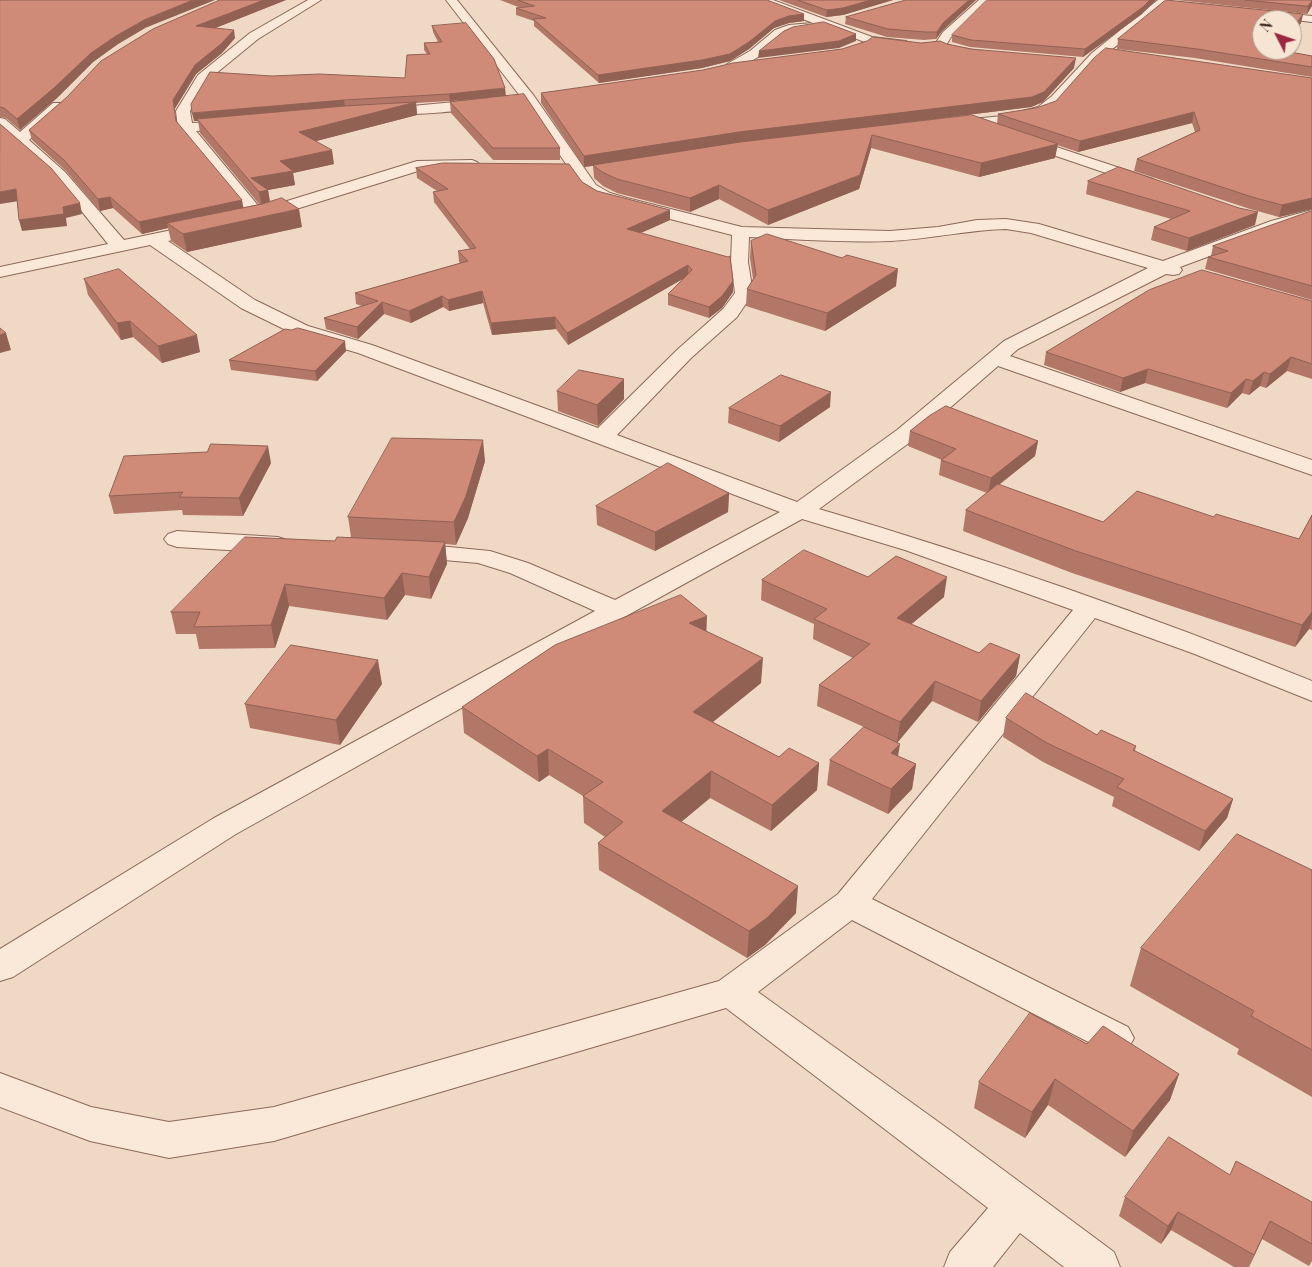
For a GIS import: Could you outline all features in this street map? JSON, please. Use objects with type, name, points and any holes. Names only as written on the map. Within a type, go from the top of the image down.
[{"type":"street","points":[[258,215],[185,128],[183,111],[203,78],[254,36],[316,0]]},
{"type":"street","points":[[451,0],[534,98],[576,171],[590,188],[604,196],[741,232],[890,236],[938,232],[977,225],[1006,224],[1033,228],[1193,275]]},
{"type":"street","points":[[763,0],[870,40],[924,46],[946,46],[947,35],[985,0]]},
{"type":"street","points":[[933,127],[1034,113],[1049,107],[1088,64],[1166,2]]},
{"type":"street","points":[[732,67],[754,54],[779,33],[789,29],[844,20]]},
{"type":"street","points":[[855,49],[870,40]]},
{"type":"street","points":[[1102,52],[1120,55]]},
{"type":"street","points":[[1068,62],[1088,64]]},
{"type":"street","points":[[717,71],[732,67],[763,64]]},
{"type":"street","points":[[20,140],[69,96]]},
{"type":"street","points":[[368,111],[450,107],[534,98]]},
{"type":"street","points":[[0,122],[60,175],[120,247]]},
{"type":"street","points":[[185,128],[254,122]]},
{"type":"street","points":[[970,122],[1160,187]]},
{"type":"street","points":[[239,219],[258,215],[417,166],[490,166]]},
{"type":"street","points":[[555,167],[576,171],[598,171]]},
{"type":"street","points":[[0,967],[225,826],[616,610],[800,512],[905,435],[1011,345],[1165,267],[1277,225],[1312,215]]},
{"type":"street","points":[[1251,218],[1277,225],[1312,228]]},
{"type":"street","points":[[0,272],[192,230]]},
{"type":"street","points":[[600,438],[684,354],[730,313],[744,293],[738,251],[741,232]]},
{"type":"street","points":[[153,239],[248,304],[300,330],[365,350],[800,512],[914,545],[1202,647],[1312,692]]},
{"type":"street","points":[[994,358],[1312,468]]},
{"type":"street","points":[[177,539],[303,546]]},
{"type":"street","points":[[380,550],[481,556],[518,568],[616,610]]},
{"type":"street","points":[[0,1090],[90,1124],[169,1140],[274,1124],[731,992],[850,902],[1089,608]]},
{"type":"street","points":[[850,902],[1115,1038]]},
{"type":"street","points":[[731,992],[937,1144],[1098,1267]]},
{"type":"street","points":[[966,1267],[1016,1205]]},
{"type":"building","points":[[0,0],[193,0],[144,20],[116,36],[91,53],[17,119],[0,107]]},
{"type":"building","points":[[220,0],[264,0],[196,26],[234,30],[221,44],[195,65],[173,100],[176,121],[242,200],[139,222],[110,197],[98,199],[64,160],[29,130],[67,97],[101,61],[153,29]]},
{"type":"building","points":[[518,0],[767,0],[804,14],[789,16],[775,21],[749,42],[730,54],[702,60],[598,75],[533,19],[546,18],[516,8],[534,6]]},
{"type":"building","points":[[798,0],[871,0],[843,8],[827,10]]},
{"type":"building","points":[[906,0],[969,0],[943,23],[937,32],[888,29],[846,17]]},
{"type":"building","points":[[987,0],[1150,0],[1085,49],[971,40],[952,35]]},
{"type":"building","points":[[1166,0],[1264,10],[1252,10],[1252,58],[1118,39]]},
{"type":"building","points":[[1245,0],[1312,0],[1312,1],[1308,6]]},
{"type":"building","points":[[824,22],[856,34],[839,41],[759,51],[784,31],[793,27]]},
{"type":"building","points":[[466,23],[494,59],[505,88],[449,94],[344,100],[192,113],[191,104],[210,72],[272,76],[319,74],[405,78],[407,55],[430,54],[424,43],[442,42],[432,26]]},
{"type":"building","points":[[873,37],[921,43],[940,41],[971,49],[1076,58],[1044,92],[1032,97],[739,132],[584,156],[541,93],[703,70],[733,63],[842,49],[867,41]]},
{"type":"building","points":[[1106,48],[1312,78],[1312,198],[1282,205],[1137,159],[1200,130],[1194,112],[1080,141],[998,114],[1036,108],[1056,101],[1094,58]]},
{"type":"building","points":[[1302,54],[1312,56],[1312,67],[1267,60],[1302,60]]},
{"type":"building","points":[[524,94],[560,148],[493,148],[450,102]]},
{"type":"building","points":[[416,102],[299,132],[332,150],[280,161],[293,171],[251,178],[268,190],[259,192],[197,119],[344,106]]},
{"type":"building","points":[[972,115],[1058,144],[981,163],[872,135],[860,175],[768,210],[719,185],[690,198],[617,179],[602,172],[593,165],[740,142]]},
{"type":"building","points":[[0,124],[51,168],[80,203],[63,207],[64,214],[19,220],[16,189],[0,192]]},
{"type":"building","points":[[443,163],[569,164],[582,182],[597,191],[670,210],[627,229],[730,256],[733,281],[722,296],[709,307],[668,294],[692,270],[688,265],[567,333],[555,317],[491,323],[482,291],[448,300],[442,296],[409,311],[382,302],[357,327],[324,318],[378,301],[355,293],[468,261],[458,251],[476,248],[433,192],[448,189],[416,168]]},
{"type":"building","points":[[1119,167],[1239,208],[1258,212],[1189,238],[1154,227],[1190,211],[1088,181]]},
{"type":"building","points":[[282,198],[299,209],[183,234],[167,223],[262,204]]},
{"type":"building","points":[[1312,211],[1312,286],[1208,257],[1228,251],[1213,246]]},
{"type":"building","points":[[767,234],[842,258],[847,255],[898,269],[827,313],[747,289],[756,275],[751,241]]},
{"type":"building","points":[[119,269],[197,335],[158,346],[130,321],[117,323],[84,279]]},
{"type":"building","points":[[1202,270],[1312,301],[1312,364],[1291,357],[1270,374],[1264,372],[1253,381],[1246,379],[1231,393],[1148,369],[1123,378],[1046,352],[1149,290]]},
{"type":"building","points":[[0,328],[6,333],[0,335]]},
{"type":"building","points":[[298,328],[345,341],[315,371],[229,360],[285,329]]},
{"type":"building","points":[[579,370],[624,379],[597,405],[557,391]]},
{"type":"building","points":[[781,375],[831,392],[780,426],[729,408]]},
{"type":"building","points":[[946,406],[1038,441],[991,478],[941,460],[956,449],[910,431]]},
{"type":"building","points":[[392,438],[483,440],[466,496],[454,522],[348,517]]},
{"type":"building","points":[[211,444],[268,446],[239,498],[179,497],[183,492],[109,496],[124,456],[207,452]]},
{"type":"building","points":[[668,463],[729,493],[655,532],[596,506]]},
{"type":"building","points":[[998,484],[1103,522],[1137,491],[1214,517],[1216,514],[1299,539],[1312,515],[1312,612],[1302,625],[1076,551],[966,510]]},
{"type":"building","points":[[245,537],[335,541],[337,537],[445,542],[429,577],[402,573],[384,598],[285,584],[271,625],[194,627],[200,612],[171,612]]},
{"type":"building","points":[[804,550],[868,577],[896,556],[947,577],[897,618],[979,653],[990,643],[1020,655],[981,701],[935,681],[900,722],[819,685],[870,644],[814,619],[827,609],[762,580]]},
{"type":"building","points":[[681,595],[707,616],[689,623],[763,658],[693,712],[779,757],[789,748],[819,763],[772,805],[711,771],[662,811],[798,886],[767,918],[749,931],[598,843],[623,822],[583,796],[603,782],[548,749],[537,756],[462,707],[555,645]]},
{"type":"building","points":[[291,645],[378,660],[336,720],[245,704]]},
{"type":"building","points":[[1026,693],[1097,735],[1101,730],[1136,746],[1133,750],[1233,799],[1205,831],[1117,787],[1124,779],[1047,743],[1006,718]]},
{"type":"building","points":[[864,727],[900,744],[891,753],[916,764],[891,789],[830,760]]},
{"type":"building","points":[[1237,834],[1312,870],[1312,1050],[1251,1016],[1254,1011],[1141,948]]},
{"type":"building","points":[[1030,1013],[1087,1044],[1103,1026],[1179,1074],[1133,1131],[1055,1079],[1032,1112],[979,1082]]},
{"type":"building","points":[[1169,1137],[1230,1175],[1236,1161],[1312,1202],[1312,1244],[1270,1221],[1254,1255],[1178,1212],[1168,1226],[1125,1197]]}]
